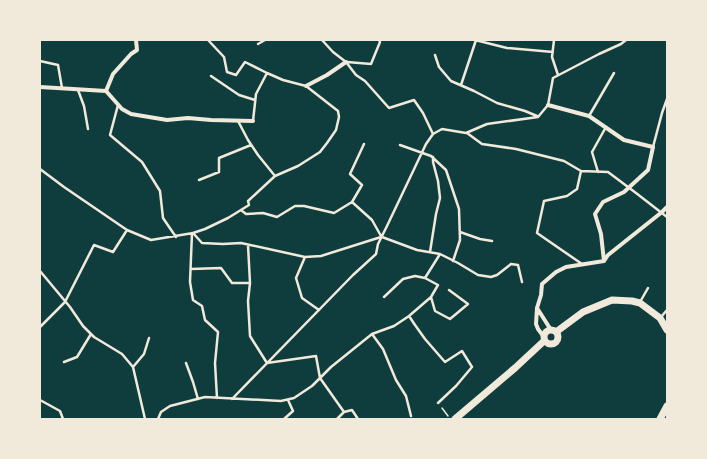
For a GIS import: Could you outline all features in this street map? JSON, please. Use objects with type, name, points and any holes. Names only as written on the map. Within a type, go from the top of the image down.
[{"type":"street","points":[[106,91],[113,74],[131,54],[137,50],[136,40]]},
{"type":"street","points":[[306,86],[327,75],[346,62]]},
{"type":"street","points":[[40,86],[106,91],[122,109],[132,114],[167,120],[188,118],[253,121]]},
{"type":"street","points":[[548,105],[589,116],[624,140],[653,147],[648,170],[624,192],[603,202],[595,214],[601,234],[604,261]]},
{"type":"street","points":[[536,308],[555,333],[558,340],[554,345],[546,341],[538,330],[536,324],[536,308],[541,295],[542,284],[556,272],[566,267],[604,261],[608,255],[667,207]]},
{"type":"street","points":[[555,333],[583,312],[612,300],[640,303],[660,318],[667,330]]},
{"type":"street","points":[[546,341],[545,334],[547,331],[555,333]]},
{"type":"street","points":[[455,419],[546,341]]},
{"type":"street","points":[[660,419],[667,406]]},
{"type":"lane","points":[[40,169],[127,230],[152,240],[192,233],[228,218],[249,205],[248,201],[254,194],[275,176],[298,166],[320,152],[336,130],[339,118],[338,111],[306,86],[283,80],[245,62],[236,75],[227,72],[224,58],[208,40]]},
{"type":"lane","points":[[258,44],[265,40]]},
{"type":"lane","points":[[322,40],[333,52],[346,62],[356,75],[364,81],[389,108],[414,100],[423,113],[433,134]]},
{"type":"lane","points":[[346,62],[371,64],[380,40]]},
{"type":"lane","points":[[461,85],[475,40],[507,48],[553,52]]},
{"type":"lane","points":[[552,40],[552,57],[558,75]]},
{"type":"lane","points":[[466,133],[487,124],[538,117],[548,105],[553,78],[598,54],[621,44],[626,40]]},
{"type":"lane","points":[[435,55],[439,67],[451,81],[497,103],[525,111],[538,117]]},
{"type":"lane","points":[[40,61],[58,65],[62,88]]},
{"type":"lane","points":[[253,121],[256,94],[267,73]]},
{"type":"lane","points":[[589,116],[614,73]]},
{"type":"lane","points":[[211,76],[239,95],[255,100]]},
{"type":"lane","points":[[78,89],[84,106],[88,129]]},
{"type":"lane","points":[[653,147],[667,99]]},
{"type":"lane","points":[[118,105],[110,135],[142,162],[160,191],[163,218],[176,237]]},
{"type":"lane","points":[[662,113],[667,115]]},
{"type":"lane","points":[[238,121],[251,145],[275,176]]},
{"type":"lane","points":[[598,172],[592,152],[606,127]]},
{"type":"lane","points":[[232,399],[353,274],[376,254],[378,244],[426,144],[433,134],[442,129],[466,133],[482,144],[516,149],[564,161],[581,171],[608,172],[667,217]]},
{"type":"lane","points":[[241,210],[246,214],[263,213],[277,217],[295,206],[304,206],[334,213],[352,202],[362,185],[350,174],[364,144]]},
{"type":"lane","points":[[199,180],[219,172],[219,158],[251,145]]},
{"type":"lane","points":[[400,145],[431,156],[446,170],[459,209],[460,240],[454,261]]},
{"type":"lane","points":[[430,252],[440,198],[433,158]]},
{"type":"lane","points":[[581,171],[577,189],[567,196],[544,201],[537,232],[583,264]]},
{"type":"lane","points":[[352,202],[372,220],[382,237]]},
{"type":"lane","points":[[40,327],[66,302],[94,245],[113,252],[127,230]]},
{"type":"lane","points":[[460,232],[480,239],[492,241]]},
{"type":"lane","points":[[192,233],[202,243],[241,243],[305,257],[321,256],[382,237],[416,250],[440,254],[478,275],[491,277],[497,275],[511,264],[518,265],[522,282]]},
{"type":"lane","points":[[192,233],[190,282],[193,300],[202,306],[205,320],[218,332],[214,363],[217,398]]},
{"type":"lane","points":[[248,245],[250,283],[248,301],[250,336],[267,363]]},
{"type":"lane","points":[[424,278],[440,254]]},
{"type":"lane","points":[[305,257],[296,278],[302,298],[319,310]]},
{"type":"lane","points":[[191,269],[221,268],[232,283],[250,283]]},
{"type":"lane","points":[[40,271],[66,302],[83,326],[91,334],[122,354],[133,367],[145,419]]},
{"type":"lane","points":[[158,419],[161,412],[170,406],[204,397],[281,401],[294,398],[312,386],[331,367],[372,334],[394,326],[409,316],[431,297],[438,285],[424,278],[415,276],[403,278],[384,297]]},
{"type":"lane","points":[[640,303],[648,288]]},
{"type":"lane","points":[[431,297],[435,311],[450,319],[468,304],[449,290]]},
{"type":"lane","points":[[660,318],[667,310]]},
{"type":"lane","points":[[409,316],[424,340],[445,362],[462,351],[472,367],[456,386],[438,403]]},
{"type":"lane","points":[[64,362],[77,357],[91,334]]},
{"type":"lane","points":[[372,334],[383,348],[396,380],[406,396],[411,416]]},
{"type":"lane","points":[[133,367],[144,354],[149,338]]},
{"type":"lane","points":[[267,363],[316,356],[320,378],[344,412]]},
{"type":"lane","points":[[186,363],[198,399]]},
{"type":"lane","points":[[40,400],[60,412],[63,419]]},
{"type":"lane","points":[[284,419],[293,411],[288,400]]},
{"type":"lane","points":[[337,419],[344,412],[352,410],[358,419]]},
{"type":"path","points":[[438,403],[451,419]]}]
